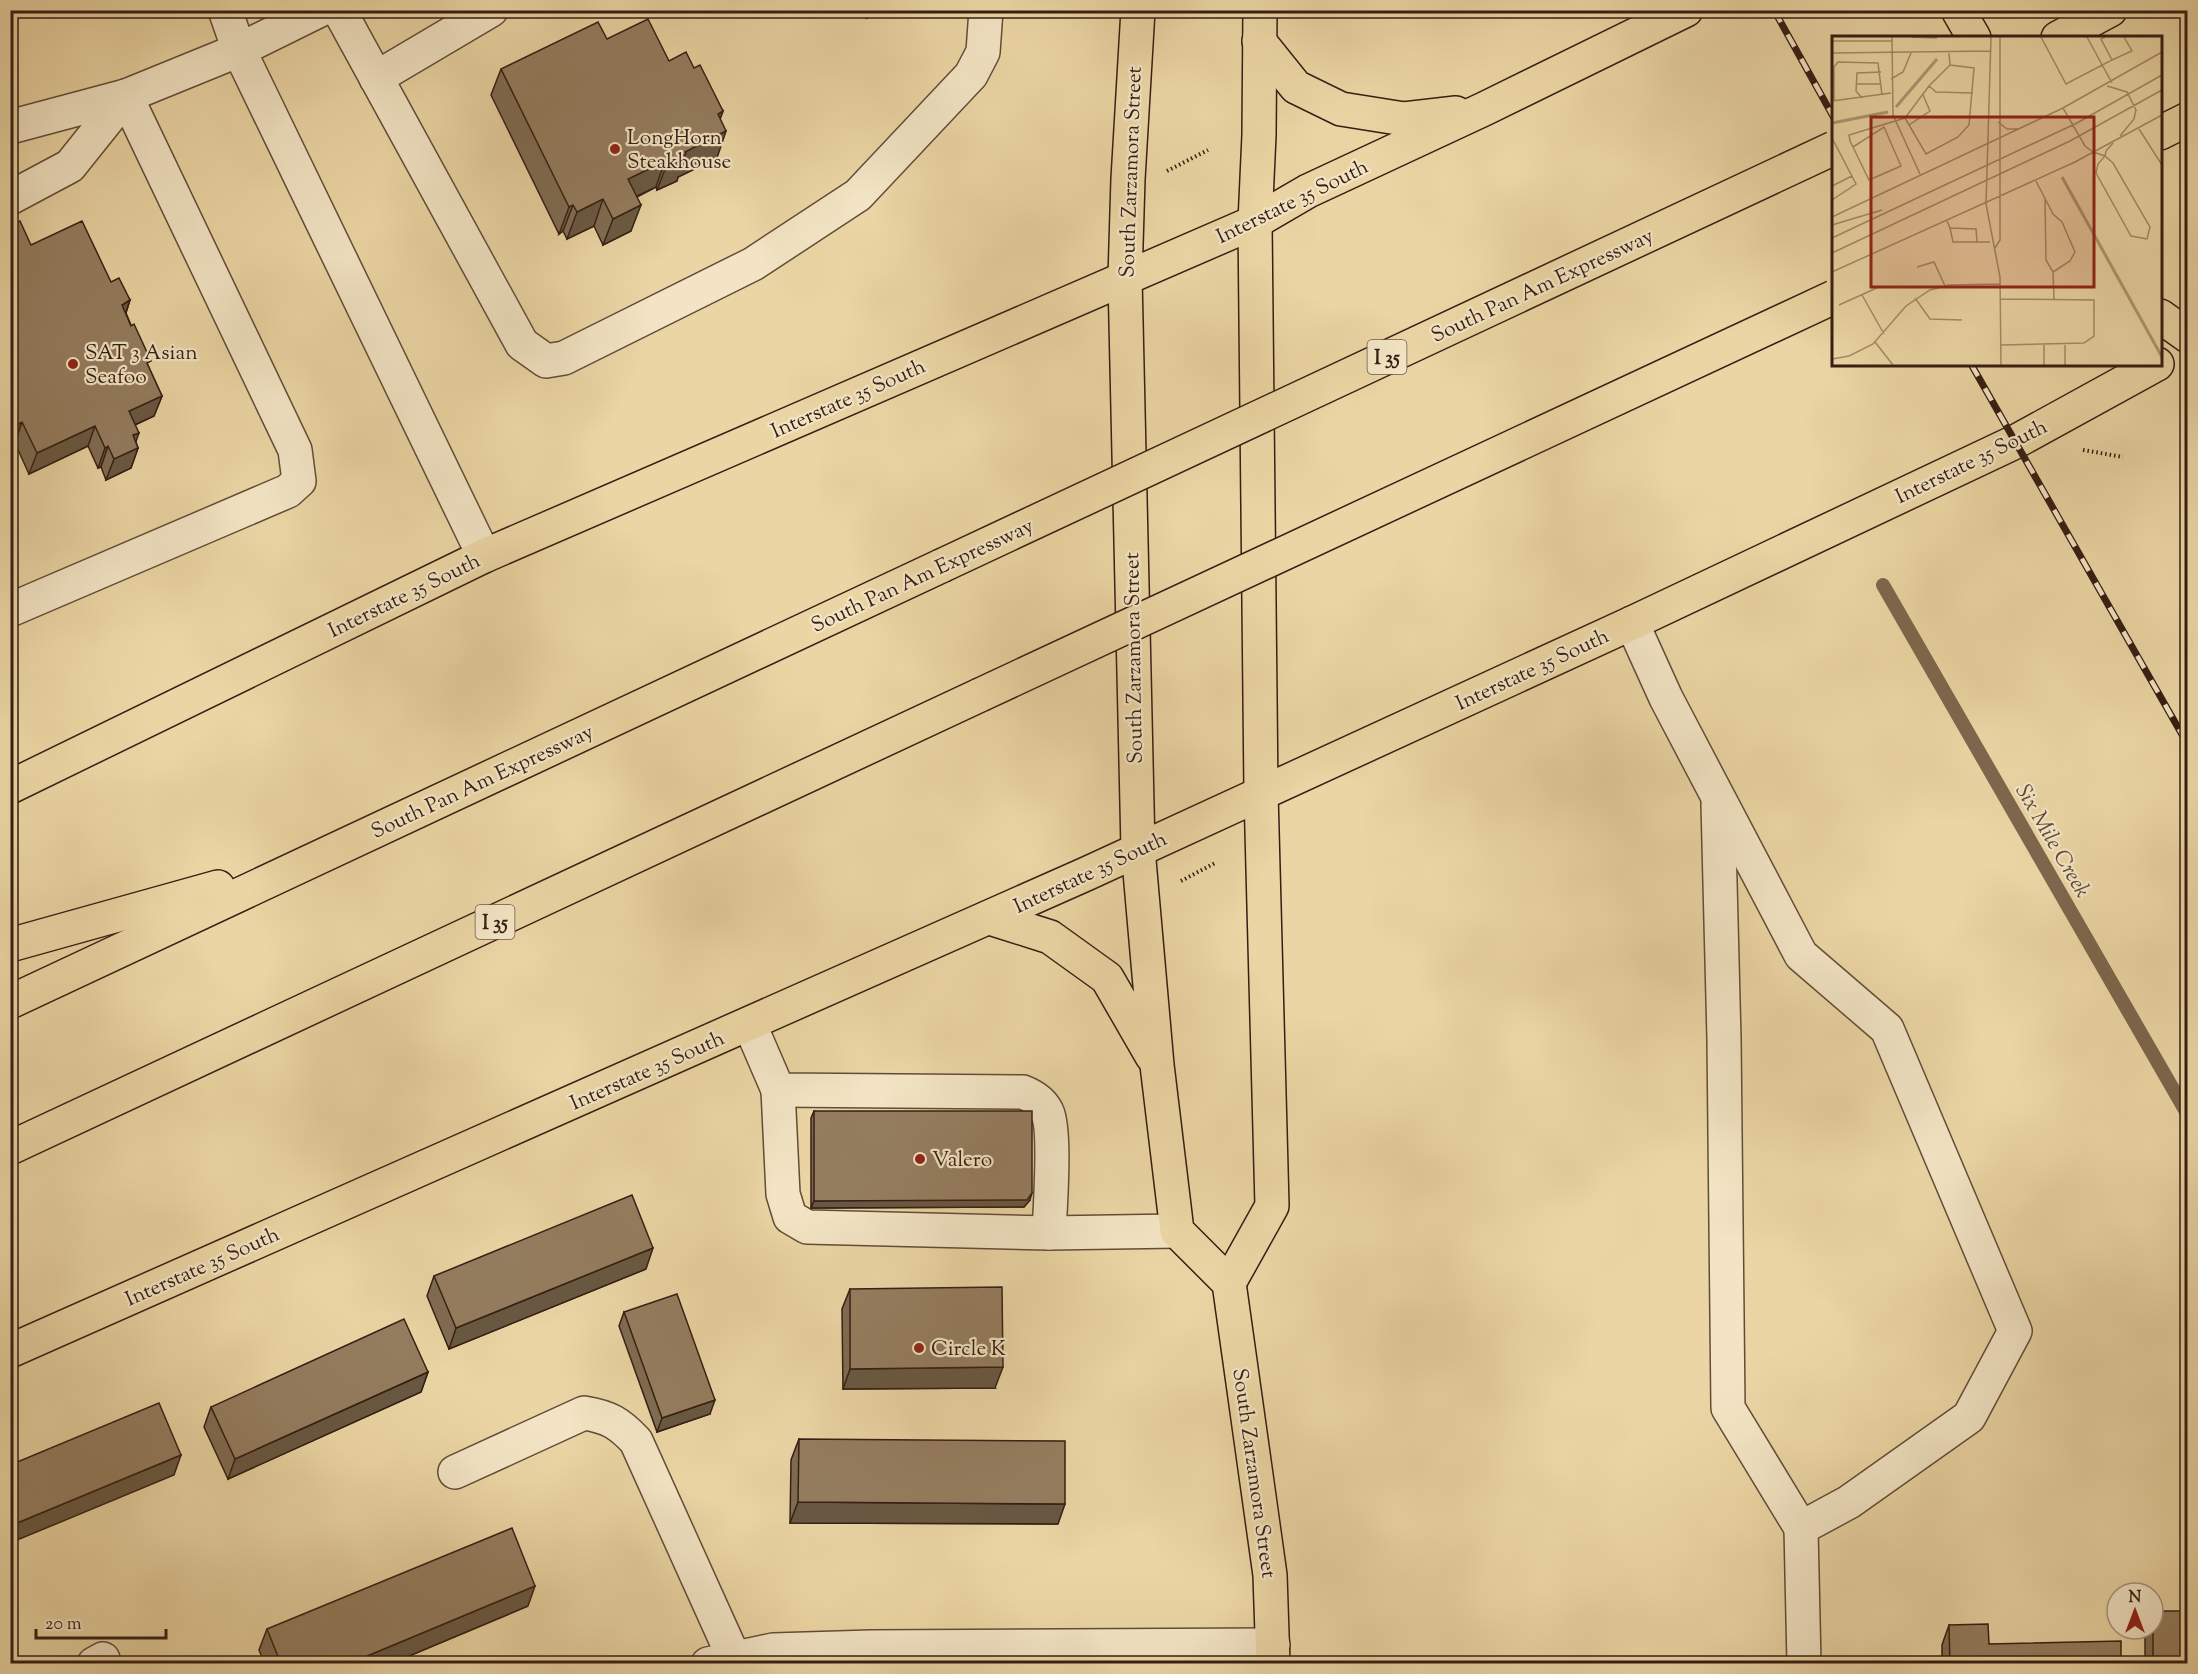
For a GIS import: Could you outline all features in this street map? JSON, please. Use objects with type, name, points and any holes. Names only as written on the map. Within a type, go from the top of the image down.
[{"type":"main road","name":"South Zarzamora Street","points":[[1138,10],[1128,179],[1125,278],[1138,849],[1157,1065],[1178,1231]]},
{"type":"main road","name":"Interstate 35 South","points":[[10,787],[484,556],[1255,222],[1308,191],[1484,109],[1686,10]]},
{"type":"main road","points":[[1958,10],[1973,36]]},
{"type":"main road","points":[[2062,36],[2110,10]]},
{"type":"main road","points":[[1259,26],[1296,87],[1341,109],[1404,119],[1484,109]]},
{"type":"main road","points":[[1178,1231],[1229,1283],[1272,1206],[1261,793],[1255,222],[1259,135],[1259,26]]},
{"type":"main road","points":[[2162,132],[2187,119]]},
{"type":"main road","name":"South Pan Am Expressway","points":[[10,1002],[1832,148]]},
{"type":"main road","name":"I 35","points":[[10,1149],[1832,297]]},
{"type":"main road","points":[[2162,317],[2187,336]]},
{"type":"main road","name":"Interstate 35 South","points":[[2162,361],[2187,348]]},
{"type":"main road","name":"Interstate 35 South","points":[[10,1351],[990,918],[1632,623],[2015,442],[2154,366]]},
{"type":"main road","points":[[10,945],[307,863]]},
{"type":"main road","points":[[990,918],[1050,937],[1107,978],[1157,1065]]},
{"type":"main road","name":"South Zarzamora Street","points":[[1229,1283],[1270,1575],[1273,1654]]},
{"type":"street","points":[[225,10],[239,50],[484,556]]},
{"type":"street","points":[[10,127],[126,96],[239,50],[320,10]]},
{"type":"street","points":[[339,10],[522,344],[546,361],[564,358],[753,264],[858,195],[971,75],[983,52],[986,10]]},
{"type":"street","points":[[376,78],[490,10]]},
{"type":"street","points":[[10,198],[70,166],[126,96]]},
{"type":"street","points":[[10,610],[288,491],[298,481],[295,450],[126,96]]},
{"type":"street","points":[[1632,623],[1666,698],[1801,955],[1887,1029],[2015,1331],[1969,1416],[1849,1502],[1801,1528]]},
{"type":"street","points":[[1718,796],[1724,1039],[1728,1408],[1801,1528],[1804,1664]]},
{"type":"street","points":[[750,1025],[778,1090],[783,1194],[790,1217],[807,1227],[1049,1233],[1178,1231]]},
{"type":"street","points":[[778,1090],[1023,1092],[1037,1098],[1048,1113],[1051,1130],[1049,1233]]},
{"type":"street","points":[[455,1472],[584,1413],[599,1415],[620,1424],[636,1441],[721,1661],[773,1650],[872,1647],[1273,1654]]},
{"type":"path","points":[[1167,171],[1208,150]]},
{"type":"path","points":[[1179,882],[1215,863]]},
{"type":"building","name":"LongHorn Steakhouse","points":[[648,19],[669,61],[686,52],[694,68],[700,65],[723,111],[718,114],[726,131],[667,164],[665,161],[628,179],[641,205],[613,219],[603,199],[577,212],[573,205],[569,207],[501,69],[598,22],[607,39]]},
{"type":"building","name":"SAT 3 Asian Seafoo","points":[[20,221],[31,245],[82,221],[111,282],[119,278],[130,300],[122,305],[131,326],[134,324],[151,361],[147,363],[162,396],[129,411],[139,433],[133,435],[138,448],[114,459],[108,446],[105,448],[95,426],[37,453],[22,422],[15,426],[10,416],[10,255],[12,254],[10,225]]},
{"type":"building","name":"Valero","points":[[814,1111],[1032,1111],[1032,1193],[1027,1200],[814,1201]]},
{"type":"building","points":[[632,1195],[653,1248],[456,1328],[434,1276]]},
{"type":"building","name":"Circle K","points":[[1002,1287],[1003,1367],[850,1369],[850,1289]]},
{"type":"building","points":[[677,1294],[715,1400],[662,1418],[624,1312]]},
{"type":"building","points":[[404,1319],[428,1372],[235,1459],[211,1407]]},
{"type":"building","points":[[159,1403],[181,1455],[10,1526],[10,1465]]},
{"type":"building","points":[[799,1439],[1065,1441],[1065,1504],[798,1502]]},
{"type":"building","points":[[512,1528],[535,1586],[348,1664],[281,1664],[267,1629]]},
{"type":"building","points":[[2165,1611],[2187,1611],[2187,1664],[2153,1664],[2153,1641],[2165,1641]]},
{"type":"building","points":[[1988,1624],[1989,1644],[2121,1641],[2121,1664],[1950,1664],[1949,1625]]},
{"type":"waterway","name":"Six Mile Creek","points":[[1883,585],[2188,1115]]},
{"type":"railway","points":[[1774,10],[1832,114]]},
{"type":"railway","points":[[1972,366],[2188,745]]},
{"type":"place","name":"LongHorn Steakhouse","points":[[615,149]]},
{"type":"place","name":"SAT 3 Asian Seafoo","points":[[73,364]]},
{"type":"place","name":"Valero","points":[[920,1159]]},
{"type":"place","name":"Circle K","points":[[919,1348]]}]
